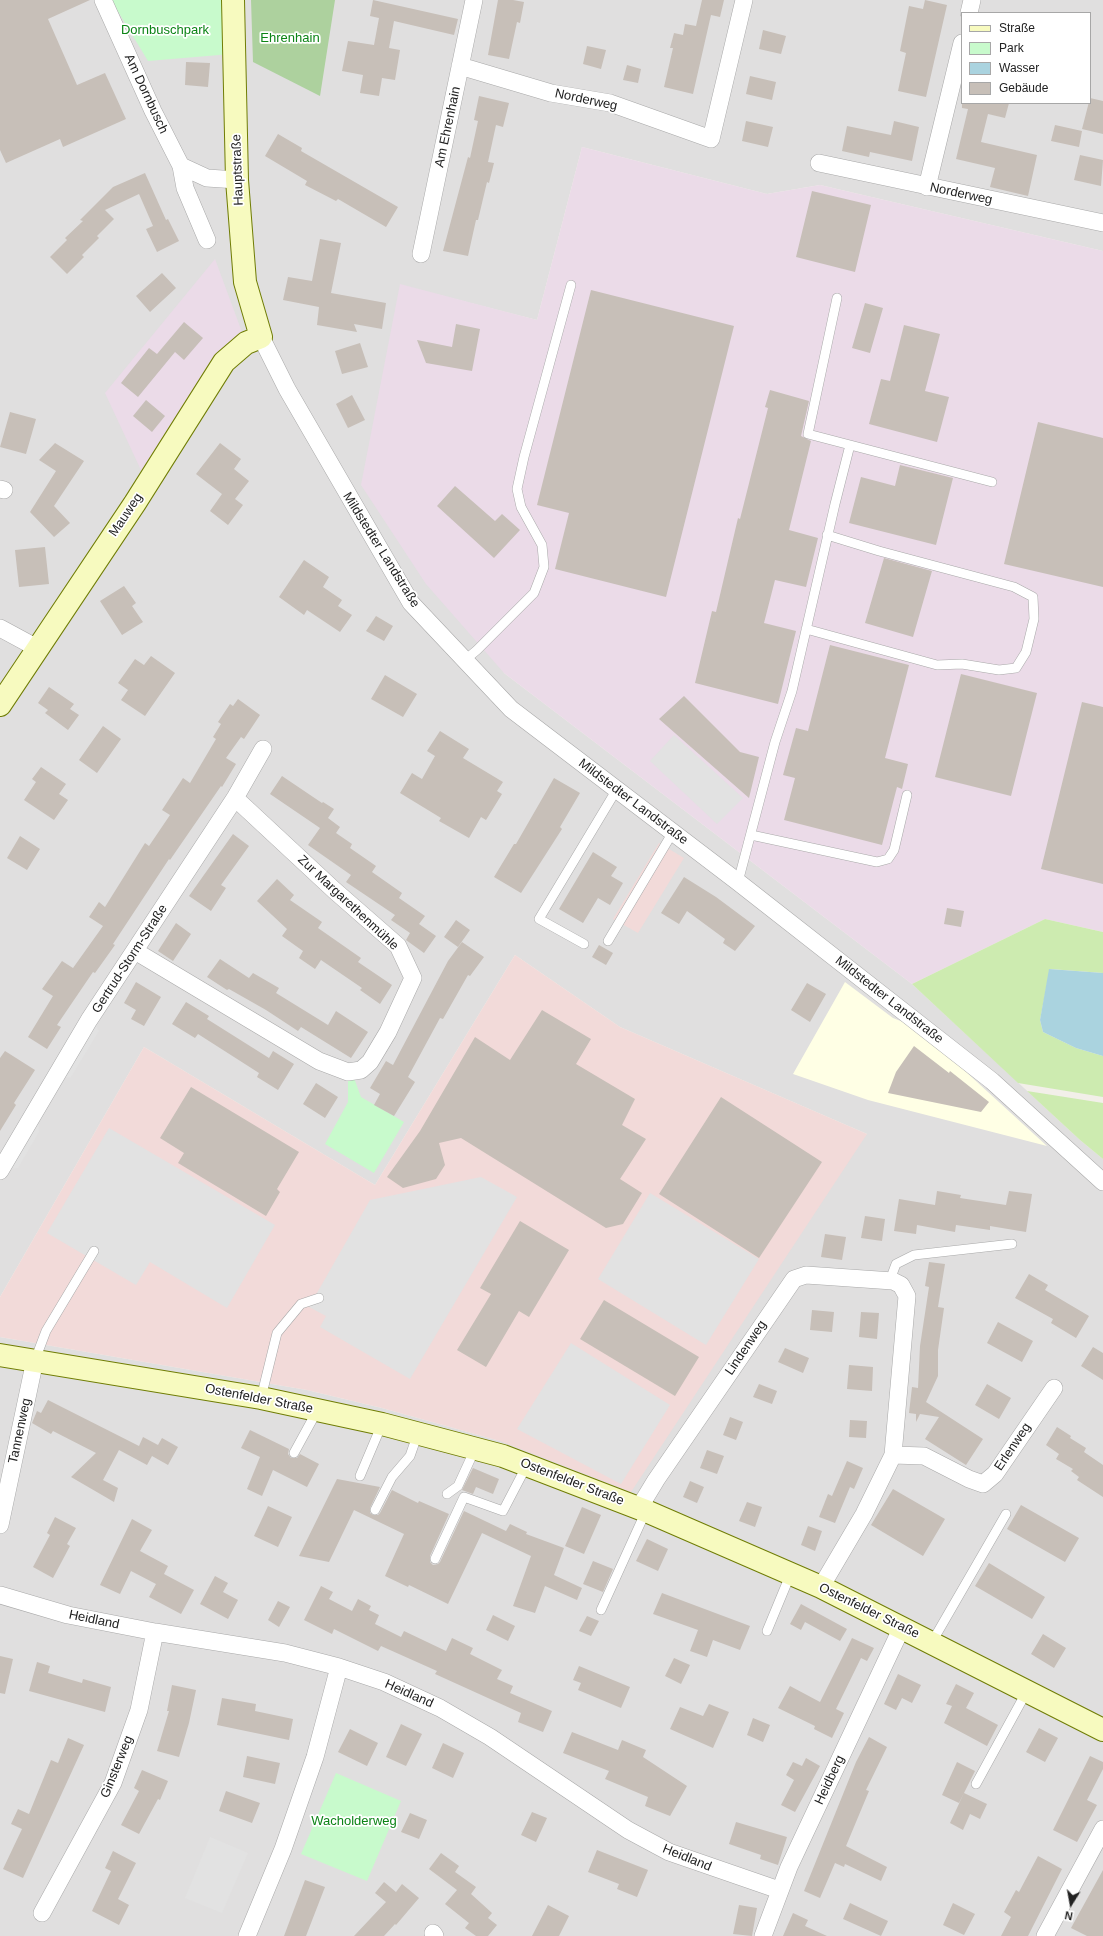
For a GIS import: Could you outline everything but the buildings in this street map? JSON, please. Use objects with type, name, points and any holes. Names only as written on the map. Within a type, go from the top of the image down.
[{"type":"main road","name":"Hauptstraße","points":[[233,0],[237,180],[245,282],[262,337]]},
{"type":"main road","name":"Mauweg","points":[[0,705],[135,503],[224,362],[246,342],[262,337]]},
{"type":"main road","name":"Ostenfelder Straße","points":[[0,1355],[261,1398],[318,1409],[475,1448],[526,1465],[642,1509],[821,1587],[1027,1691],[1102,1726]]},
{"type":"street","name":"Am Dornbusch","points":[[103,0],[153,111],[181,166],[185,188],[208,240]]},
{"type":"street","name":"Am Ehrenhain","points":[[421,254],[474,0]]},
{"type":"street","name":"Norderweg","points":[[460,66],[551,93],[610,103],[711,139],[744,0]]},
{"type":"street","points":[[969,12],[972,0]]},
{"type":"street","points":[[928,187],[961,47]]},
{"type":"street","name":"Norderweg","points":[[819,163],[1103,224]]},
{"type":"street","points":[[181,166],[207,178],[237,180]]},
{"type":"street","name":"Mildstedter Landstraße","points":[[262,337],[290,396],[411,603],[511,709],[674,832],[992,1081],[1103,1182]]},
{"type":"street","points":[[0,628],[37,648]]},
{"type":"street","name":"Gertrud-Storm-Straße","points":[[0,1171],[89,1020],[235,798],[263,750]]},
{"type":"street","name":"Zur Margarethenmühle","points":[[135,951],[319,1061],[348,1072],[361,1070],[370,1062],[388,1032],[413,978],[398,946],[334,890],[235,798]]},
{"type":"street","name":"Lindenweg","points":[[642,1509],[656,1480],[794,1279],[806,1274],[895,1283]]},
{"type":"street","points":[[821,1587],[864,1514],[893,1454],[907,1296],[895,1283]]},
{"type":"street","name":"Tannenweg","points":[[0,1525],[3,1491],[34,1360]]},
{"type":"street","name":"Erlenweg","points":[[893,1454],[924,1456],[969,1479],[983,1484],[995,1474],[1054,1388]]},
{"type":"street","name":"Heidland","points":[[0,1595],[68,1615],[155,1632],[285,1654],[339,1667],[384,1682],[440,1708],[490,1737],[628,1830],[669,1852],[779,1890]]},
{"type":"street","name":"Heidberg","points":[[763,1936],[779,1890],[902,1627]]},
{"type":"street","name":"Ginsterweg","points":[[42,1913],[113,1783],[139,1710],[155,1632]]},
{"type":"street","points":[[247,1936],[286,1842],[315,1757],[339,1667]]},
{"type":"street","points":[[1044,1936],[1103,1829]]},
{"type":"lane","points":[[464,660],[478,650],[534,594],[544,567],[542,545],[521,507],[518,489],[524,457],[571,285]]},
{"type":"lane","points":[[837,298],[808,434],[992,482]]},
{"type":"lane","points":[[738,882],[775,742],[792,691],[850,446]]},
{"type":"lane","points":[[806,629],[937,665],[962,664],[999,670],[1016,668],[1026,652],[1034,619],[1032,597],[1014,587],[879,552],[828,535]]},
{"type":"lane","points":[[584,944],[539,919],[617,789]]},
{"type":"lane","points":[[751,835],[877,862],[888,859],[894,850],[907,795]]},
{"type":"lane","points":[[608,941],[674,832]]},
{"type":"lane","points":[[895,1283],[896,1264],[914,1255],[1012,1244]]},
{"type":"lane","points":[[34,1360],[46,1331],[94,1251]]},
{"type":"lane","points":[[261,1398],[277,1333],[300,1304],[319,1298]]},
{"type":"lane","points":[[294,1453],[318,1409]]},
{"type":"lane","points":[[360,1476],[382,1424]]},
{"type":"lane","points":[[376,1510],[392,1477],[410,1456],[418,1433]]},
{"type":"lane","points":[[447,1494],[458,1486],[475,1448]]},
{"type":"lane","points":[[435,1559],[464,1497],[503,1511],[526,1465]]},
{"type":"lane","points":[[601,1610],[642,1509]]},
{"type":"lane","points":[[932,1642],[1006,1514]]},
{"type":"lane","points":[[766,1630],[791,1574]]},
{"type":"lane","points":[[976,1784],[1027,1691]]},
{"type":"shaded area","points":[[0,0],[1103,0],[1103,251],[820,185],[767,194],[582,147],[537,320],[400,285],[504,673],[912,984],[1080,1140],[1103,1159],[1103,1936],[0,1936],[0,1337],[307,1390],[382,1408],[500,1441],[867,1134],[620,1027],[515,955],[375,1185],[144,1047],[0,1297]]},
{"type":"shaded area","points":[[582,147],[767,194],[820,185],[1103,251],[1103,932],[1045,919],[912,984],[504,673],[426,584],[361,485],[400,284],[537,320]]},
{"type":"shaded area","points":[[215,259],[246,343],[147,483],[105,393]]},
{"type":"shaded area","points":[[674,735],[743,798],[717,824],[650,761]]},
{"type":"shaded area","points":[[659,843],[684,858],[638,933],[613,919]]},
{"type":"shaded area","points":[[515,955],[620,1027],[867,1134],[631,1492],[500,1441],[382,1408],[307,1390],[0,1337],[0,1297],[144,1047],[375,1185]]},
{"type":"shaded area","points":[[845,982],[893,1018],[918,1028],[1047,1146],[868,1100],[793,1074]]},
{"type":"shaded area","points":[[95,1024],[99,1031],[71,1077],[64,1078]]},
{"type":"shaded area","points":[[38,1122],[39,1132],[18,1168],[9,1169]]},
{"type":"shaded area","points":[[109,1128],[275,1225],[227,1308],[150,1262],[136,1285],[47,1233]]},
{"type":"shaded area","points":[[481,1177],[517,1197],[410,1379],[320,1327],[326,1316],[309,1307],[370,1200]]},
{"type":"shaded area","points":[[650,1193],[759,1259],[706,1345],[598,1279]]},
{"type":"shaded area","points":[[571,1343],[670,1405],[621,1484],[517,1429]]},
{"type":"shaded area","points":[[210,1837],[248,1853],[222,1913],[185,1898]]},
{"type":"green space","name":"Dornbuschpark","points":[[111,0],[229,0],[231,54],[148,61]]},
{"type":"green space","name":"Ehrenhain","points":[[251,0],[335,0],[320,96],[253,62]]},
{"type":"green space","points":[[1045,919],[1103,932],[1103,973],[1050,969],[1040,1020],[1043,1032],[1076,1048],[1103,1056],[1103,1097],[1018,1083],[912,984]]},
{"type":"green space","points":[[354,1078],[361,1097],[404,1122],[374,1173],[325,1144],[348,1102],[348,1080]]},
{"type":"green space","points":[[1027,1091],[1103,1103],[1103,1159],[1080,1140]]},
{"type":"green space","name":"Wacholderweg","points":[[336,1773],[401,1801],[367,1881],[301,1854]]},
{"type":"water","points":[[1049,969],[1103,973],[1103,1056],[1076,1048],[1043,1032],[1040,1020]]}]
